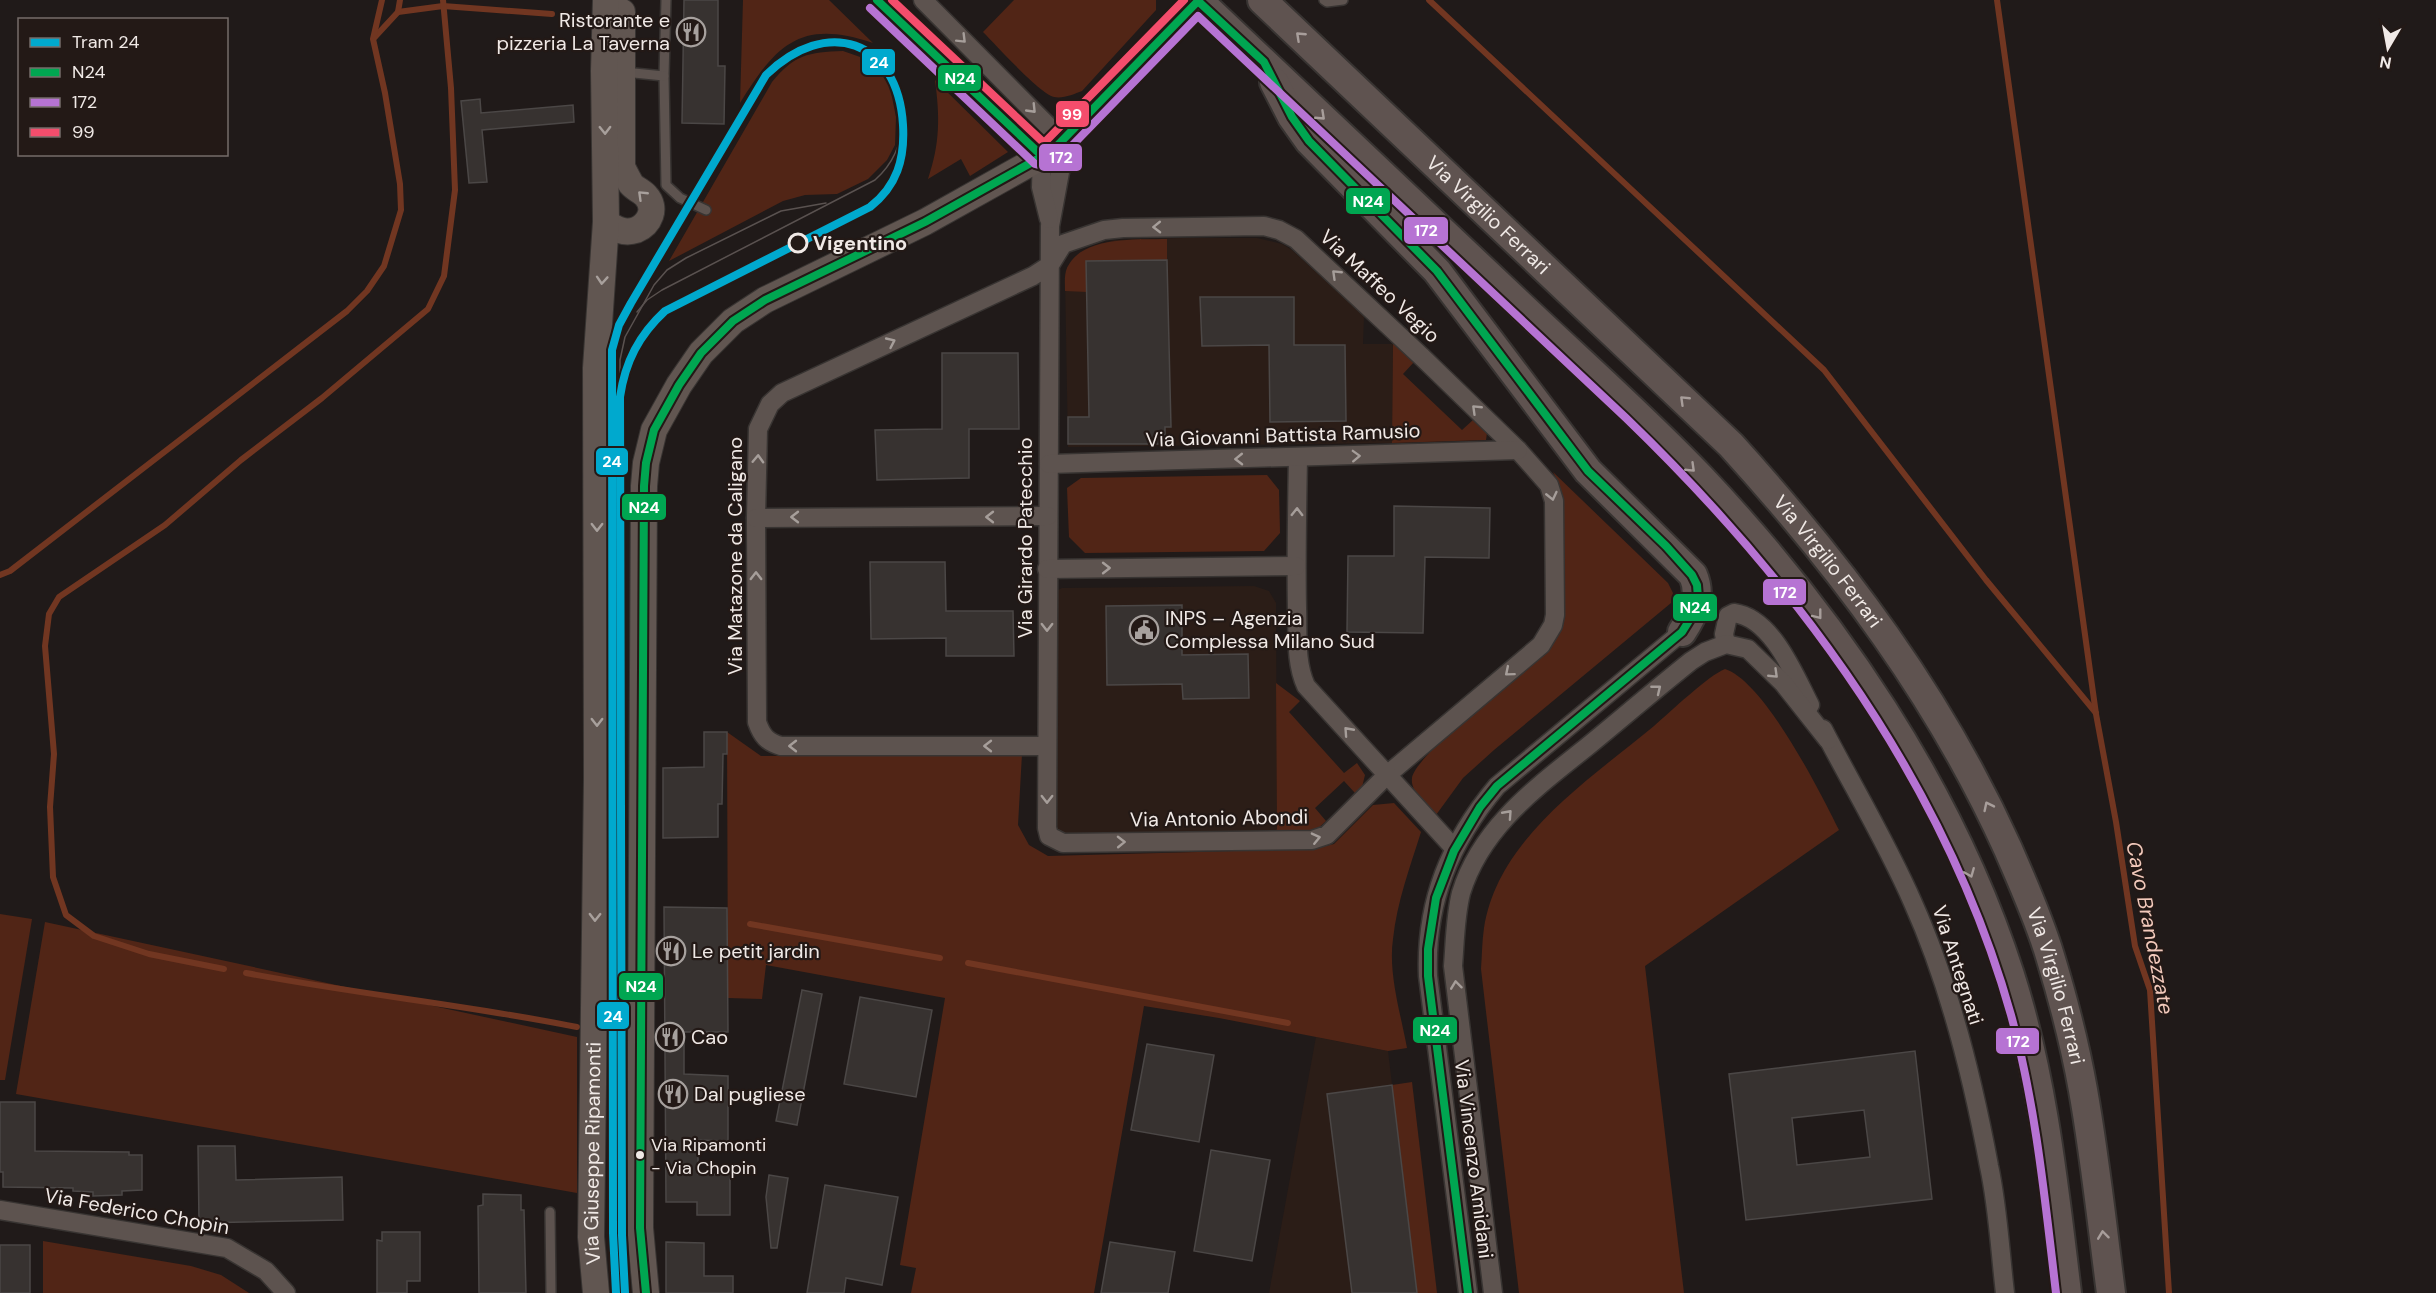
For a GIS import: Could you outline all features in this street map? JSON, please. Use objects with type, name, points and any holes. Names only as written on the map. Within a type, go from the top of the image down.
[{"type":"main road","name":"Via Virgilio Ferrari","points":[[1198,0],[1700,477],[1830,629],[1929,789],[1965,861],[2010,975],[2028,1042],[2043,1117],[2067,1293]]},
{"type":"main road","name":"Via Virgilio Ferrari","points":[[1262,0],[1731,445],[1801,523],[1842,574],[1890,641],[1986,802],[2025,887],[2049,953],[2083,1088],[2111,1293]]},
{"type":"main road","points":[[1264,62],[1292,117],[1309,141],[1437,272],[1588,471],[1693,574],[1698,597],[1691,618],[1682,632]]},
{"type":"street","name":"Via Giuseppe Ripamonti","points":[[606,0],[622,167],[633,186],[646,195],[652,207],[650,218],[642,228],[630,232],[616,230],[606,222]]},
{"type":"street","name":"Via Giuseppe Ripamonti","points":[[596,1293],[591,1237],[597,767],[596,368],[613,71],[622,0]]},
{"type":"street","points":[[923,0],[1062,140]]},
{"type":"street","points":[[646,1293],[640,1228],[644,498],[646,463],[654,430],[679,385],[701,353],[733,321],[765,300],[925,222],[1052,151],[1198,0]]},
{"type":"street","name":"Via Girardo Patecchio","points":[[1062,140],[1060,172],[1050,226],[1047,828],[1049,836],[1063,843]]},
{"type":"street","name":"Via Girardo Patecchio","points":[[1042,156],[1041,187],[1050,226]]},
{"type":"street","name":"Via Maffeo Vegio","points":[[1050,265],[1063,244],[1104,230],[1231,226],[1264,226],[1279,230],[1305,245],[1518,450],[1549,485],[1554,501],[1555,607],[1553,625],[1541,645],[1387,775]]},
{"type":"street","name":"Via Matazone da Caligano","points":[[1047,746],[781,746],[769,742],[761,734],[757,722],[756,518],[758,429],[770,404],[782,393],[1034,276],[1050,265]]},
{"type":"street","name":"Via Giovanni Battista Ramusio","points":[[1048,464],[1518,450]]},
{"type":"street","points":[[1298,458],[1296,567],[1298,657],[1301,674],[1306,686],[1454,848]]},
{"type":"street","points":[[756,518],[1048,516]]},
{"type":"street","points":[[1047,569],[1296,567]]},
{"type":"street","name":"Via Antegnati","points":[[1828,740],[1783,683],[1748,649],[1726,644],[1724,634],[1728,616],[1734,613],[1745,614],[1760,625],[1788,662],[1874,823],[1914,904],[1940,974],[1967,1068],[1990,1168],[2005,1293]]},
{"type":"street","name":"Via Vincenzo Amidani","points":[[1468,1293],[1428,967],[1430,926],[1434,904],[1454,848],[1475,813],[1507,775],[1682,632]]},
{"type":"street","name":"Via Vincenzo Amidani","points":[[1493,1293],[1453,966],[1456,921],[1461,893],[1474,861],[1494,830],[1520,801],[1691,661],[1726,644]]},
{"type":"street","name":"Via Antonio Abondi","points":[[1063,843],[1312,840],[1327,835],[1387,775]]},
{"type":"street","name":"Via Federico Chopin","points":[[0,1210],[227,1248],[266,1271],[286,1293]]},
{"type":"lane","points":[[666,0],[664,76],[666,186],[680,198],[706,210]]},
{"type":"lane","points":[[877,0],[1042,156]]},
{"type":"lane","points":[[1324,0],[1327,2],[1343,0]]},
{"type":"lane","points":[[613,71],[664,76]]},
{"type":"lane","points":[[550,1212],[551,1293]]},
{"type":"shaded area","points":[[743,0],[829,0],[873,43],[848,36],[827,34],[809,36],[794,42],[780,51],[766,65],[740,103]]},
{"type":"shaded area","points":[[1014,0],[1156,0],[1156,10],[1082,91],[1068,96],[1054,97],[1038,87],[983,32]]},
{"type":"shaded area","points":[[843,51],[863,58],[879,70],[890,87],[896,117],[895,145],[887,160],[868,179],[837,194],[805,195],[783,201],[669,261],[772,82],[787,66],[803,57],[820,52]]},
{"type":"shaded area","points":[[935,80],[1008,152],[970,176],[961,159],[928,179],[935,154],[938,130]]},
{"type":"shaded area","points":[[1257,238],[1282,244],[1292,250],[1364,316],[1363,344],[1393,344],[1392,443],[1068,447],[1065,278],[1067,267],[1081,252],[1115,240]]},
{"type":"shaded area","points":[[1167,239],[1167,260],[1087,261],[1087,292],[1065,291],[1067,268],[1074,257],[1085,250],[1112,241]]},
{"type":"shaded area","points":[[1393,344],[1414,362],[1403,374],[1462,430],[1473,420],[1487,433],[1486,440],[1392,443]]},
{"type":"shaded area","points":[[1553,472],[1668,583],[1673,593],[1671,603],[1494,750],[1463,778],[1436,815],[1420,798],[1412,783],[1418,767],[1431,751],[1497,690],[1551,646],[1561,627],[1561,499]]},
{"type":"shaded area","points":[[1267,475],[1279,490],[1280,533],[1264,551],[1085,553],[1069,537],[1067,488],[1081,478]]},
{"type":"shaded area","points":[[1254,586],[1269,591],[1276,603],[1277,829],[1274,833],[1070,835],[1056,828],[1055,593],[1062,588]]},
{"type":"shaded area","points":[[1725,669],[1741,678],[1774,716],[1805,766],[1839,830],[1645,966],[1684,1293],[1519,1293],[1481,969],[1484,928],[1493,896],[1507,866],[1550,813],[1699,686]]},
{"type":"shaded area","points":[[1276,683],[1300,701],[1289,712],[1344,773],[1357,763],[1365,775],[1362,787],[1355,793],[1344,781],[1315,808],[1326,821],[1315,831],[1274,833],[1277,829]]},
{"type":"shaded area","points":[[727,732],[761,756],[1022,754],[1018,825],[1029,845],[1048,856],[1313,849],[1334,844],[1373,805],[1394,803],[1421,832],[1401,898],[1392,952],[1394,980],[1407,1048],[1388,1051],[1219,1018],[1144,1006],[1094,1293],[911,1293],[916,1268],[900,1265],[945,998],[766,965],[762,999],[728,998]]},
{"type":"shaded area","points":[[0,914],[32,919],[5,1080],[0,1080]]},
{"type":"shaded area","points":[[45,922],[577,1037],[577,1193],[16,1094]]},
{"type":"shaded area","points":[[1316,1037],[1388,1051],[1417,1293],[1269,1293]]},
{"type":"shaded area","points":[[1412,1082],[1437,1293],[1417,1293],[1392,1085]]},
{"type":"shaded area","points":[[43,1241],[191,1266],[221,1275],[249,1293],[43,1293]]},
{"type":"building","points":[[684,0],[718,0],[718,66],[725,66],[724,124],[682,123]]},
{"type":"building","points":[[480,99],[481,113],[573,105],[574,122],[482,130],[487,182],[469,183],[461,101]]},
{"type":"building","points":[[1167,260],[1171,427],[1165,427],[1165,444],[1068,444],[1068,417],[1089,417],[1086,261]]},
{"type":"building","points":[[1200,297],[1294,297],[1294,345],[1345,345],[1346,421],[1270,422],[1269,345],[1202,346]]},
{"type":"building","points":[[942,353],[1018,353],[1019,429],[969,429],[969,478],[877,480],[875,430],[942,429]]},
{"type":"building","points":[[1394,506],[1490,508],[1489,558],[1425,557],[1423,633],[1347,632],[1348,556],[1394,556]]},
{"type":"building","points":[[870,562],[945,562],[946,611],[1013,611],[1014,656],[946,656],[946,638],[871,639]]},
{"type":"building","name":"INPS – Agenzia Complessa Milano Sud","points":[[1182,605],[1182,655],[1248,654],[1249,698],[1183,699],[1182,684],[1107,685],[1106,606]]},
{"type":"building","points":[[704,732],[727,732],[727,754],[723,754],[722,804],[718,804],[718,837],[663,838],[663,768],[704,767]]},
{"type":"building","points":[[664,907],[727,908],[728,1032],[684,1032],[684,1074],[728,1076],[728,1141],[698,1140],[698,1174],[730,1174],[730,1215],[697,1215],[697,1202],[666,1202]]},
{"type":"building","points":[[802,990],[822,994],[797,1125],[776,1121]]},
{"type":"building","points":[[860,997],[932,1010],[916,1097],[844,1084]]},
{"type":"building","points":[[1147,1044],[1214,1055],[1199,1142],[1131,1130]]},
{"type":"building","points":[[1915,1051],[1932,1199],[1746,1220],[1729,1074]],"holes":[[[1864,1110],[1870,1157],[1797,1165],[1792,1118]]]},
{"type":"building","points":[[1392,1085],[1417,1293],[1352,1293],[1327,1094]]},
{"type":"building","points":[[0,1102],[35,1102],[35,1151],[129,1152],[129,1155],[142,1155],[142,1190],[122,1191],[122,1195],[93,1196],[93,1192],[73,1191],[73,1188],[3,1187],[3,1172],[0,1172]]},
{"type":"building","points":[[198,1146],[235,1146],[236,1180],[342,1177],[343,1220],[199,1223]]},
{"type":"building","points":[[1211,1150],[1270,1160],[1252,1261],[1194,1251]]},
{"type":"building","points":[[769,1175],[788,1178],[777,1248],[771,1248],[766,1197]]},
{"type":"building","points":[[825,1185],[898,1197],[882,1285],[846,1278],[844,1293],[807,1293]]},
{"type":"building","points":[[483,1194],[521,1195],[521,1210],[524,1210],[526,1293],[479,1293],[478,1206],[483,1205]]},
{"type":"building","points":[[382,1232],[420,1232],[420,1281],[407,1281],[407,1293],[377,1293],[377,1240],[382,1241]]},
{"type":"building","points":[[666,1242],[704,1243],[704,1276],[733,1276],[733,1293],[666,1293]]},
{"type":"building","points":[[1110,1242],[1175,1252],[1168,1293],[1101,1293]]},
{"type":"building","points":[[0,1245],[30,1245],[30,1293],[0,1293]]},
{"type":"waterway","points":[[0,575],[10,571],[347,311],[367,291],[384,266],[401,210],[400,184],[385,93],[373,39],[382,0]]},
{"type":"waterway","points":[[374,38],[398,12],[400,0]]},
{"type":"waterway","points":[[224,969],[149,954],[94,936],[66,915],[53,877],[50,807],[54,754],[45,646],[49,614],[59,597],[165,525],[241,460],[322,398],[428,309],[444,276],[455,190],[451,88],[443,0]]},
{"type":"waterway","points":[[1429,0],[1824,370],[1986,580],[2096,713]]},
{"type":"waterway","name":"Cavo Brandezzate","points":[[1997,0],[2096,714],[2116,822],[2135,946],[2150,990],[2169,1293]]},
{"type":"waterway","points":[[398,12],[443,6],[552,14]]},
{"type":"waterway","points":[[750,924],[940,958]]},
{"type":"waterway","points":[[968,963],[1288,1023]]},
{"type":"waterway","points":[[246,973],[577,1027]]},
{"type":"tram line","name":"24","points":[[616,1293],[613,1233],[612,350],[619,325],[631,303],[766,75],[789,57],[812,46],[834,42],[855,46],[873,56],[888,73],[898,96],[903,137],[901,160],[893,181],[870,207],[665,311],[648,330],[635,350],[622,384],[620,397],[622,1235],[625,1293]]},
{"type":"tram line","points":[[637,312],[647,300],[662,290],[875,180],[892,160],[901,137],[903,119]]},
{"type":"tram line","points":[[620,397],[620,360],[625,337],[654,285],[667,270],[686,258],[781,211],[826,203]]},
{"type":"transit line","name":"N24","points":[[877,0],[1042,156]]},
{"type":"transit line","name":"99","points":[[892,0],[1044,143],[1184,0]]},
{"type":"transit line","name":"N24","points":[[646,1293],[640,1228],[644,486],[646,463],[654,430],[679,385],[701,353],[733,321],[765,300],[925,222],[1052,151],[1199,0]]},
{"type":"transit line","name":"N24","points":[[1198,1],[1264,62],[1292,117],[1309,141],[1437,271],[1588,471],[1666,546],[1692,575],[1697,585],[1698,598],[1692,616],[1682,632],[1497,786],[1480,807],[1454,851],[1436,898],[1428,949],[1428,976],[1468,1293]]},
{"type":"transit line","name":"172","points":[[870,8],[1035,164],[1042,166],[1059,159],[1198,16],[1626,418],[1689,482],[1750,549],[1806,619],[1859,692],[1906,768],[1948,847],[1983,930],[2020,1049],[2039,1153],[2056,1293]]},
{"type":"place","name":"Ristorante e pizzeria La Taverna","points":[[691,32]]},
{"type":"place","name":"Vigentino","points":[[798,243]]},
{"type":"place","name":"INPS – Agenzia Complessa Milano Sud","points":[[1144,630]]},
{"type":"place","name":"Le petit jardin","points":[[671,951]]},
{"type":"place","name":"Cao","points":[[670,1037]]},
{"type":"place","name":"Dal pugliese","points":[[673,1094]]},
{"type":"place","name":"Via Ripamonti - Via Chopin","points":[[640,1155]]}]
